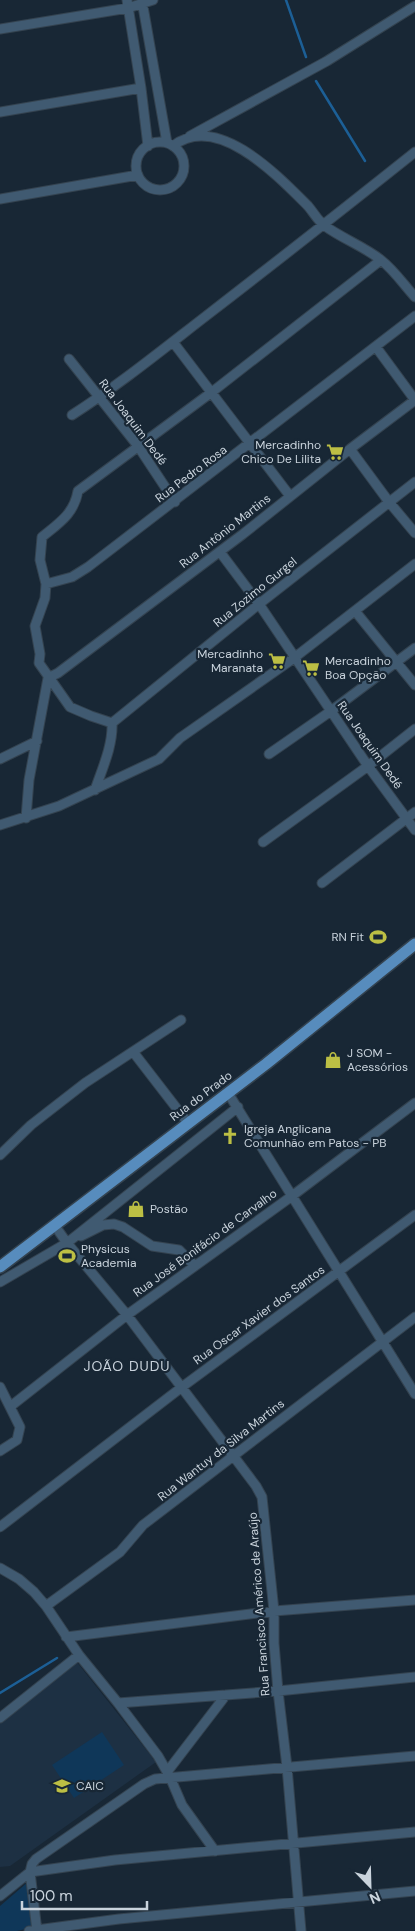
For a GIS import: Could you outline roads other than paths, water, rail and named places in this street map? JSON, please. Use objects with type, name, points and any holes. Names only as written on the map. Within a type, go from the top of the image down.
[{"type":"main road","name":"Rua do Prado","points":[[0,1267],[228,1093],[415,944]]},
{"type":"street","points":[[0,29],[152,0]]},
{"type":"street","points":[[142,2],[170,145]]},
{"type":"street","points":[[128,4],[148,146]]},
{"type":"street","points":[[170,145],[327,61],[415,6]]},
{"type":"street","points":[[0,112],[141,88]]},
{"type":"street","points":[[188,137],[213,138],[230,143],[246,151],[308,207],[324,225],[381,260],[415,297]]},
{"type":"street","points":[[160,142],[170,145],[182,156],[184,170],[182,176],[172,186],[160,190],[146,186],[138,176],[136,162],[142,150],[160,142]]},
{"type":"street","points":[[72,416],[173,342],[415,152]]},
{"type":"street","points":[[0,198],[138,176]]},
{"type":"street","points":[[95,790],[107,755],[112,723],[70,707],[39,663],[40,654],[35,626],[45,598],[46,584],[40,560],[42,537],[72,510],[76,503],[78,491],[212,392],[381,260]]},
{"type":"street","name":"Rua Pedro Rosa","points":[[46,584],[72,578],[175,502],[415,316]]},
{"type":"street","points":[[173,342],[290,496]]},
{"type":"street","points":[[376,348],[415,400]]},
{"type":"street","name":"Rua Joaquim Dedé","points":[[68,359],[138,446],[175,502]]},
{"type":"street","name":"Rua Antônio Martins","points":[[48,678],[58,673],[220,552],[415,400]]},
{"type":"street","points":[[350,449],[389,502],[415,533]]},
{"type":"street","name":"Rua Zozimo Gurgel","points":[[112,723],[259,604],[415,482]]},
{"type":"street","name":"Rua Joaquim Dedé","points":[[220,552],[259,604],[368,766],[415,830]]},
{"type":"street","points":[[0,824],[26,818],[59,806],[158,759],[180,738],[294,658],[415,564]]},
{"type":"street","points":[[355,611],[415,685]]},
{"type":"street","points":[[269,754],[331,711],[415,648]]},
{"type":"street","points":[[26,818],[29,780],[48,678]]},
{"type":"street","points":[[263,842],[368,766],[415,729]]},
{"type":"street","points":[[0,759],[37,741]]},
{"type":"street","points":[[322,882],[415,812]]},
{"type":"street","points":[[0,1155],[31,1125],[56,1106],[181,1020]]},
{"type":"street","points":[[134,1053],[188,1123]]},
{"type":"street","points":[[228,1093],[238,1106],[415,1394]]},
{"type":"street","name":"Rua José Bonifácio de Carvalho","points":[[11,1406],[127,1314],[292,1196],[415,1103]]},
{"type":"street","points":[[66,1243],[238,1106]]},
{"type":"street","name":"Rua Oscar Xavier dos Santos","points":[[0,1527],[182,1387],[415,1215]]},
{"type":"street","points":[[0,1282],[66,1243],[103,1225],[114,1224],[123,1227],[152,1246],[179,1250],[195,1266]]},
{"type":"street","name":"Rua Francisco Américo de Araújo","points":[[55,1226],[66,1243],[127,1314],[262,1497],[274,1611],[274,1643],[278,1691],[287,1767],[301,1931]]},
{"type":"street","name":"Rua Wantuy da Silva Martins","points":[[46,1606],[120,1552],[143,1525],[415,1317]]},
{"type":"street","points":[[0,1387],[20,1427],[17,1440],[0,1451]]},
{"type":"street","points":[[0,1568],[19,1578],[46,1606],[79,1655],[158,1756],[182,1806],[214,1851]]},
{"type":"street","points":[[66,1637],[274,1611],[415,1600]]},
{"type":"street","points":[[0,1718],[79,1655]]},
{"type":"street","points":[[118,1703],[278,1691],[415,1677]]},
{"type":"street","points":[[168,1774],[226,1695]]},
{"type":"street","points":[[415,1756],[287,1767],[168,1774],[144,1784],[36,1859],[32,1864],[30,1872],[34,1930],[119,1919],[415,1891]]},
{"type":"street","points":[[0,1896],[30,1872],[115,1860],[415,1832]]},
{"type":"waterway","points":[[286,0],[306,57]]},
{"type":"waterway","points":[[316,81],[365,161]]},
{"type":"waterway","points":[[0,1693],[57,1658]]},
{"type":"place","name":"Mercadinho Chico De Lilita","points":[[335,452]]},
{"type":"place","name":"Mercadinho Maranata","points":[[277,661]]},
{"type":"place","name":"Mercadinho Boa Opção","points":[[311,668]]},
{"type":"place","name":"RN Fit","points":[[378,937]]},
{"type":"place","name":"J SOM - Acessórios","points":[[333,1060]]},
{"type":"place","name":"Igreja Anglicana Comunhão em Patos - PB","points":[[230,1136]]},
{"type":"place","name":"Postão","points":[[136,1209]]},
{"type":"place","name":"Physicus Academia","points":[[67,1256]]},
{"type":"place","name":"CAIC","points":[[62,1786]]},
{"type":"district","name":"JOÃO DUDU","points":[[127,1366]]}]
